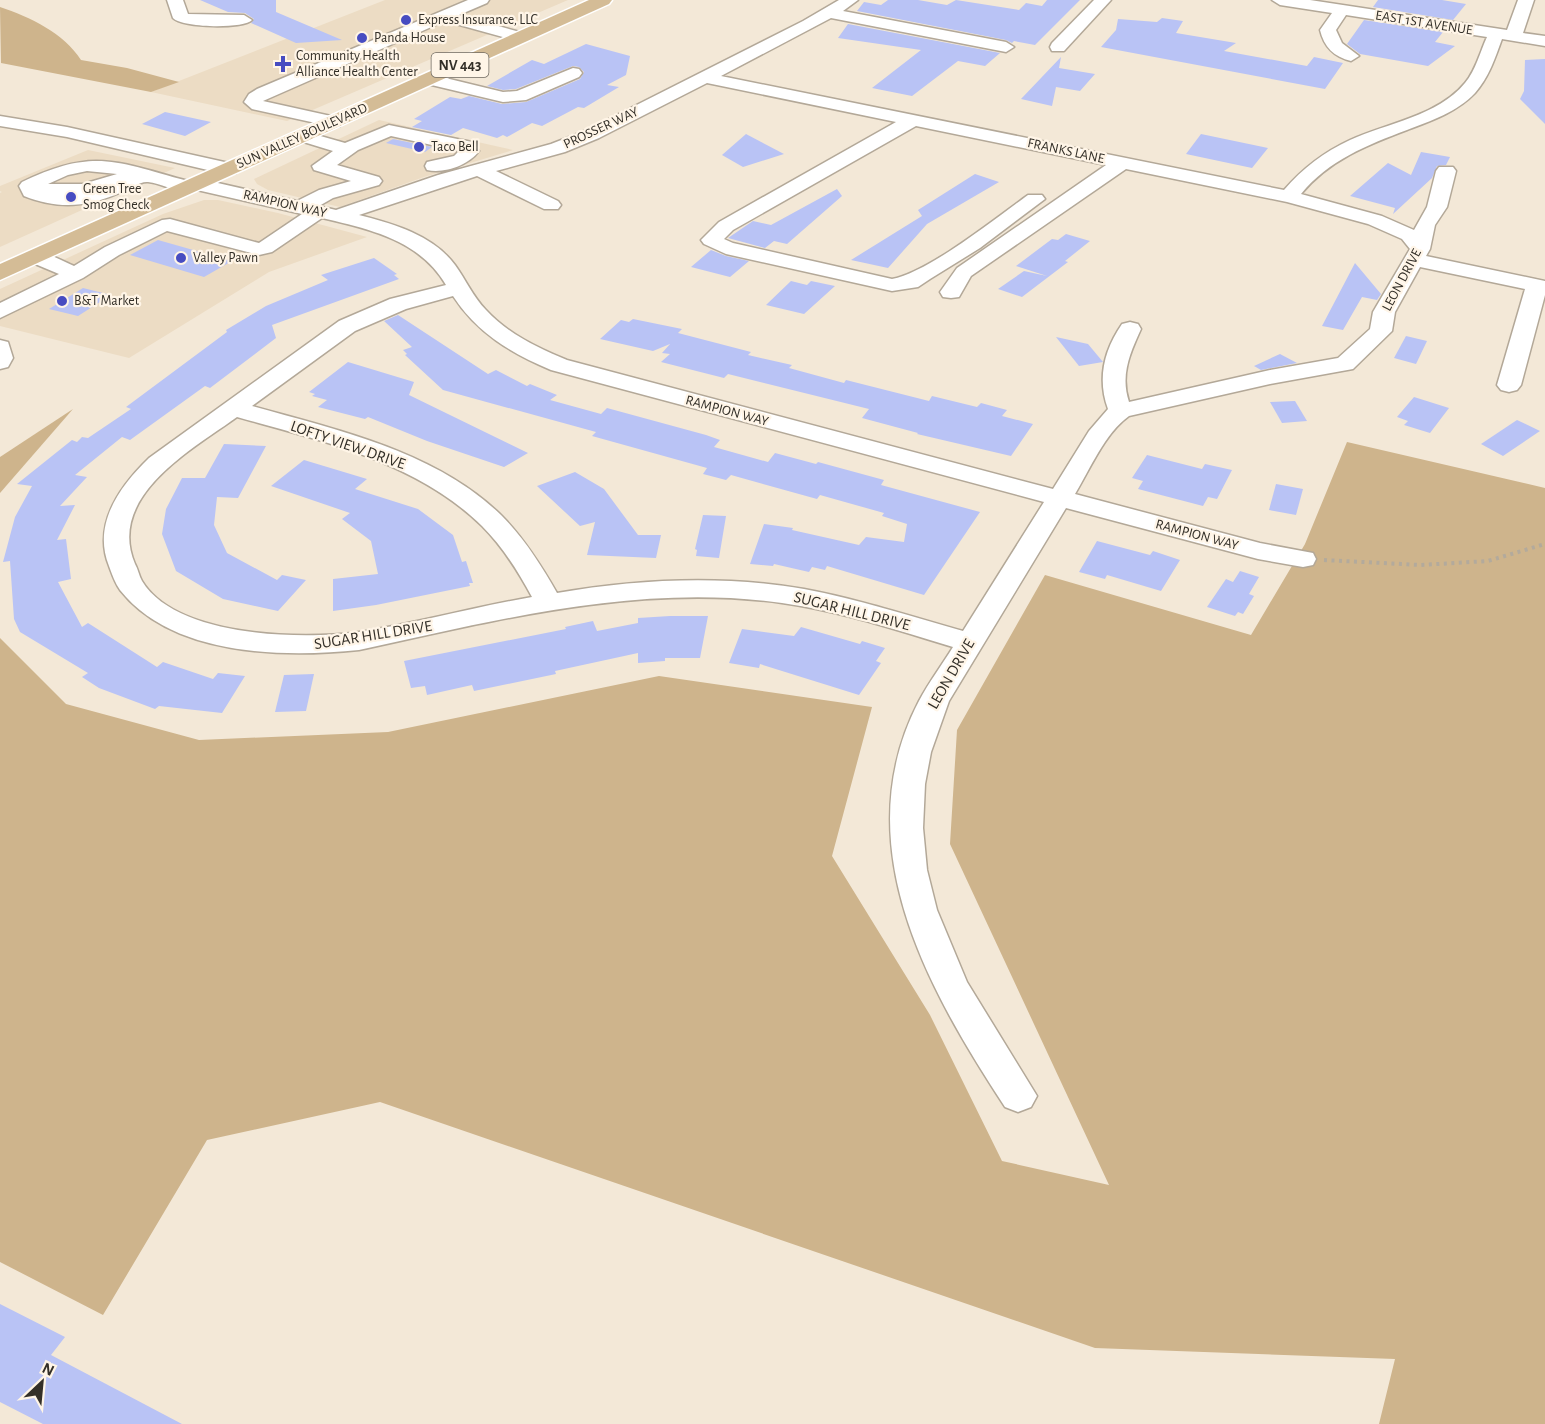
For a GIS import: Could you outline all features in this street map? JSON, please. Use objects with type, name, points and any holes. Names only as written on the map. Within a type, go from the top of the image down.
[{"type":"main road","name":"SUN VALLEY BOULEVARD","points":[[0,273],[603,0]]},
{"type":"street","points":[[175,0],[181,18],[197,21],[244,20]]},
{"type":"street","points":[[334,122],[253,102],[263,93],[482,0]]},
{"type":"street","name":"PROSSER WAY","points":[[318,212],[558,148],[584,138],[829,13],[849,0]]},
{"type":"street","points":[[1058,48],[1102,0]]},
{"type":"street","name":"EAST 1ST AVENUE","points":[[1280,0],[1545,41]]},
{"type":"street","points":[[1290,197],[1316,166],[1336,153],[1358,142],[1418,120],[1454,101],[1477,78],[1527,0]]},
{"type":"street","points":[[1342,10],[1328,30],[1328,35],[1334,46],[1342,53],[1351,56]]},
{"type":"street","points":[[829,13],[1006,47]]},
{"type":"street","points":[[443,16],[521,37]]},
{"type":"street","points":[[429,79],[503,97],[520,96],[573,73]]},
{"type":"street","name":"FRANKS LANE","points":[[703,77],[1290,197],[1375,220],[1409,235],[1417,255]]},
{"type":"street","points":[[913,120],[726,226],[711,240],[726,248],[892,285],[901,285],[923,275],[973,243],[1035,199]]},
{"type":"street","points":[[0,122],[67,132],[229,170]]},
{"type":"street","points":[[0,312],[76,274],[112,251],[162,226],[170,225],[259,249],[265,248],[318,212],[326,194],[372,181],[321,166],[349,150],[348,148],[381,132],[398,130],[465,146],[470,151],[460,160],[422,168]]},
{"type":"street","points":[[303,136],[348,148]]},
{"type":"street","points":[[951,292],[955,282],[964,272],[1122,163]]},
{"type":"street","name":"RAMPION WAY","points":[[139,174],[91,198],[74,202],[47,200],[31,192],[29,186],[52,174],[96,165],[139,174],[192,186],[318,212],[386,230],[413,240],[439,260],[476,314],[489,326],[518,345],[559,365],[1258,551],[1303,559]]},
{"type":"street","points":[[478,169],[550,205]]},
{"type":"street","name":"LEON DRIVE","points":[[1018,1095],[971,1026],[944,975],[924,927],[911,874],[907,817],[909,783],[918,741],[934,701],[1112,417],[1120,411],[1270,376],[1345,364],[1381,331],[1384,312],[1417,255],[1425,225],[1437,207],[1446,171]]},
{"type":"street","points":[[1417,255],[1541,286],[1509,385]]},
{"type":"street","points":[[35,257],[76,274]]},
{"type":"street","name":"SUGAR HILL DRIVE","points":[[459,288],[398,304],[357,320],[325,340],[169,453],[149,472],[128,499],[119,520],[116,540],[123,572],[138,595],[170,618],[197,629],[231,639],[304,646],[359,641],[549,602],[639,590],[688,588],[751,591],[824,601],[969,642]]},
{"type":"street","points":[[1120,411],[1113,395],[1113,367],[1130,329]]},
{"type":"street","points":[[0,347],[2,358],[0,363]]},
{"type":"street","name":"LOFTY VIEW DRIVE","points":[[232,408],[376,451],[444,483],[485,514],[510,539],[530,565],[549,602]]},
{"type":"path","points":[[1303,559],[1421,565],[1488,561],[1545,544]]},
{"type":"shaded area","points":[[385,0],[568,0],[287,121],[151,92]]},
{"type":"shaded area","points":[[0,7],[23,16],[56,34],[74,50],[81,60],[127,68],[179,82],[151,92],[1,63]]},
{"type":"shaded area","points":[[379,120],[513,150],[424,177],[340,207],[268,190],[257,184],[254,179]]},
{"type":"shaded area","points":[[88,150],[175,168],[0,247],[0,193],[2,192],[0,186]]},
{"type":"shaded area","points":[[204,200],[218,200],[278,213],[367,237],[269,272],[129,358],[0,326],[0,289],[163,214]]},
{"type":"shaded area","points":[[73,409],[0,493],[0,457]]},
{"type":"shaded area","points":[[1347,442],[1545,488],[1545,1424],[1379,1424],[1395,1359],[1095,1348],[380,1102],[207,1140],[103,1315],[0,1262],[0,638],[66,704],[199,740],[388,732],[659,676],[872,707],[832,856],[930,1015],[1002,1161],[1109,1185],[950,844],[957,730],[1045,575],[1251,635],[1305,544]]},
{"type":"building","points":[[200,0],[276,0],[276,12],[342,40],[296,43],[251,23],[254,19],[245,13],[228,12]]},
{"type":"building","points":[[888,0],[918,0],[947,5],[956,0],[1019,10],[1026,3],[1042,6],[1047,0],[1080,0],[1035,45],[1014,41],[1012,43],[857,11],[864,2],[881,5]]},
{"type":"building","points":[[1378,0],[1442,0],[1466,4],[1453,20],[1373,7]]},
{"type":"building","points":[[1162,18],[1183,21],[1176,33],[1236,43],[1224,51],[1307,66],[1314,57],[1343,63],[1325,89],[1101,47],[1116,30],[1118,19],[1157,22]]},
{"type":"building","points":[[1364,20],[1443,32],[1435,42],[1455,46],[1428,66],[1360,54],[1347,44]]},
{"type":"building","points":[[848,24],[1000,53],[985,66],[958,61],[912,96],[872,88],[921,50],[838,38]]},
{"type":"building","points":[[586,44],[630,56],[626,75],[607,85],[619,87],[584,108],[578,107],[542,126],[532,123],[507,137],[503,135],[497,138],[463,128],[451,135],[412,127],[422,121],[414,119],[450,97],[461,99],[469,96],[502,104],[526,102],[580,79],[584,72],[579,67],[573,66],[516,89],[503,90],[487,86],[532,60],[544,64]]},
{"type":"building","points":[[1061,57],[1059,68],[1095,74],[1080,91],[1056,87],[1052,106],[1021,99]]},
{"type":"building","points":[[1545,59],[1545,124],[1520,99],[1524,91],[1525,60]]},
{"type":"building","points":[[165,112],[211,122],[185,136],[142,124]]},
{"type":"building","points":[[746,134],[784,154],[743,167],[722,155]]},
{"type":"building","points":[[1201,134],[1268,148],[1252,168],[1186,154]]},
{"type":"building","points":[[393,139],[432,147],[425,152],[386,143]]},
{"type":"building","points":[[1421,152],[1450,157],[1446,165],[1437,166],[1432,178],[1393,214],[1395,208],[1350,196],[1388,163],[1411,175]]},
{"type":"building","points":[[975,174],[999,182],[927,224],[888,268],[851,260],[922,216],[918,210]]},
{"type":"building","points":[[837,189],[842,196],[787,244],[774,241],[765,248],[728,238],[753,221],[771,225]]},
{"type":"building","points":[[1066,234],[1090,241],[1065,261],[1068,262],[1022,297],[998,289],[1024,271],[1047,276],[1016,266],[1052,239],[1058,240]]},
{"type":"building","name":"Valley Pawn","points":[[158,240],[232,261],[204,277],[130,255]]},
{"type":"building","points":[[711,250],[749,261],[730,277],[691,267]]},
{"type":"building","points":[[374,258],[397,274],[394,275],[399,279],[272,325],[276,338],[210,388],[205,386],[130,440],[122,437],[75,475],[87,477],[60,506],[75,505],[57,540],[66,539],[71,579],[58,582],[82,627],[88,623],[157,667],[163,662],[213,679],[218,673],[245,676],[222,713],[159,706],[155,709],[99,688],[82,677],[88,673],[20,632],[14,619],[10,561],[3,562],[15,517],[32,486],[17,484],[72,440],[77,442],[82,437],[88,438],[131,409],[126,407],[227,332],[226,330],[266,306],[328,280],[321,275]]},
{"type":"building","points":[[1355,263],[1381,294],[1377,300],[1362,297],[1343,330],[1322,326]]},
{"type":"building","points":[[791,281],[807,285],[811,281],[835,286],[804,314],[766,305]]},
{"type":"building","points":[[83,288],[111,295],[78,316],[49,309]]},
{"type":"building","points":[[398,315],[488,374],[496,370],[527,386],[530,384],[557,395],[550,400],[601,414],[607,408],[706,435],[720,440],[714,447],[768,462],[775,453],[816,464],[818,462],[884,480],[881,485],[980,512],[924,595],[827,566],[825,570],[812,567],[809,572],[774,564],[773,566],[750,564],[764,524],[793,528],[792,530],[859,545],[866,537],[904,542],[907,524],[882,516],[884,513],[820,495],[817,499],[731,475],[726,480],[703,474],[707,468],[592,436],[596,432],[443,390],[405,355],[407,354],[403,350],[412,347],[384,321]]},
{"type":"building","points":[[633,319],[682,329],[678,333],[751,352],[748,355],[792,365],[789,368],[844,383],[846,380],[929,401],[932,396],[977,407],[981,403],[1007,410],[1002,416],[1033,424],[1011,456],[917,434],[862,418],[869,409],[728,374],[724,378],[661,362],[670,354],[662,353],[670,344],[653,351],[600,339],[621,320],[629,322]]},
{"type":"building","points":[[1406,336],[1427,341],[1416,364],[1394,358]]},
{"type":"building","points":[[1056,337],[1088,344],[1103,362],[1079,366]]},
{"type":"building","points":[[1280,354],[1297,363],[1261,370],[1254,366]]},
{"type":"building","points":[[348,362],[414,382],[409,395],[528,453],[504,467],[427,441],[368,417],[365,419],[318,407],[327,400],[312,396],[315,394],[309,392]]},
{"type":"building","points":[[1414,397],[1449,408],[1430,433],[1404,425],[1408,421],[1397,417]]},
{"type":"building","points":[[1295,401],[1307,421],[1282,423],[1270,402]]},
{"type":"building","points":[[1517,420],[1540,431],[1503,456],[1481,444]]},
{"type":"building","points":[[224,444],[266,446],[238,498],[217,497],[214,525],[227,553],[277,580],[282,575],[306,580],[278,611],[223,599],[176,571],[162,534],[166,509],[182,478],[205,478]]},
{"type":"building","points":[[1147,455],[1202,469],[1205,464],[1232,470],[1217,499],[1208,497],[1203,506],[1138,489],[1143,481],[1132,478]]},
{"type":"building","points":[[304,460],[367,479],[355,489],[418,509],[453,535],[462,562],[466,561],[473,583],[469,583],[470,586],[376,605],[333,611],[333,579],[378,574],[371,541],[342,519],[350,513],[271,486]]},
{"type":"building","points":[[575,472],[604,489],[638,535],[661,535],[656,558],[587,555],[595,522],[580,526],[537,486]]},
{"type":"building","points":[[1276,484],[1303,489],[1296,515],[1269,510]]},
{"type":"building","points":[[703,515],[726,516],[719,558],[696,556],[697,550],[695,549]]},
{"type":"building","points":[[1097,541],[1150,555],[1153,551],[1180,560],[1161,591],[1107,575],[1105,579],[1079,572]]},
{"type":"building","points":[[1240,571],[1259,577],[1249,594],[1254,596],[1243,614],[1238,612],[1235,616],[1207,607],[1226,579],[1233,582]]},
{"type":"building","points":[[708,616],[700,658],[665,658],[665,661],[638,663],[638,653],[555,671],[556,674],[474,691],[472,685],[427,695],[425,686],[411,688],[404,661],[566,629],[565,627],[593,621],[597,631],[638,623],[638,618]]},
{"type":"building","points":[[801,627],[860,644],[862,641],[885,648],[876,661],[881,663],[859,695],[760,664],[759,668],[729,663],[742,629],[794,636]]},
{"type":"building","points":[[314,674],[306,711],[275,712],[284,675]]},
{"type":"building","points":[[0,1304],[65,1337],[51,1355],[182,1424],[43,1424],[0,1402]]},
{"type":"place","name":"Express Insurance, LLC","points":[[406,20]]},
{"type":"place","name":"Panda House","points":[[362,38]]},
{"type":"place","name":"Community Health Alliance Health Center","points":[[283,64]]},
{"type":"place","name":"Taco Bell","points":[[419,147]]},
{"type":"place","name":"Green Tree Smog Check","points":[[71,197]]},
{"type":"place","name":"Valley Pawn","points":[[181,258]]},
{"type":"place","name":"B&T Market","points":[[62,301]]}]
